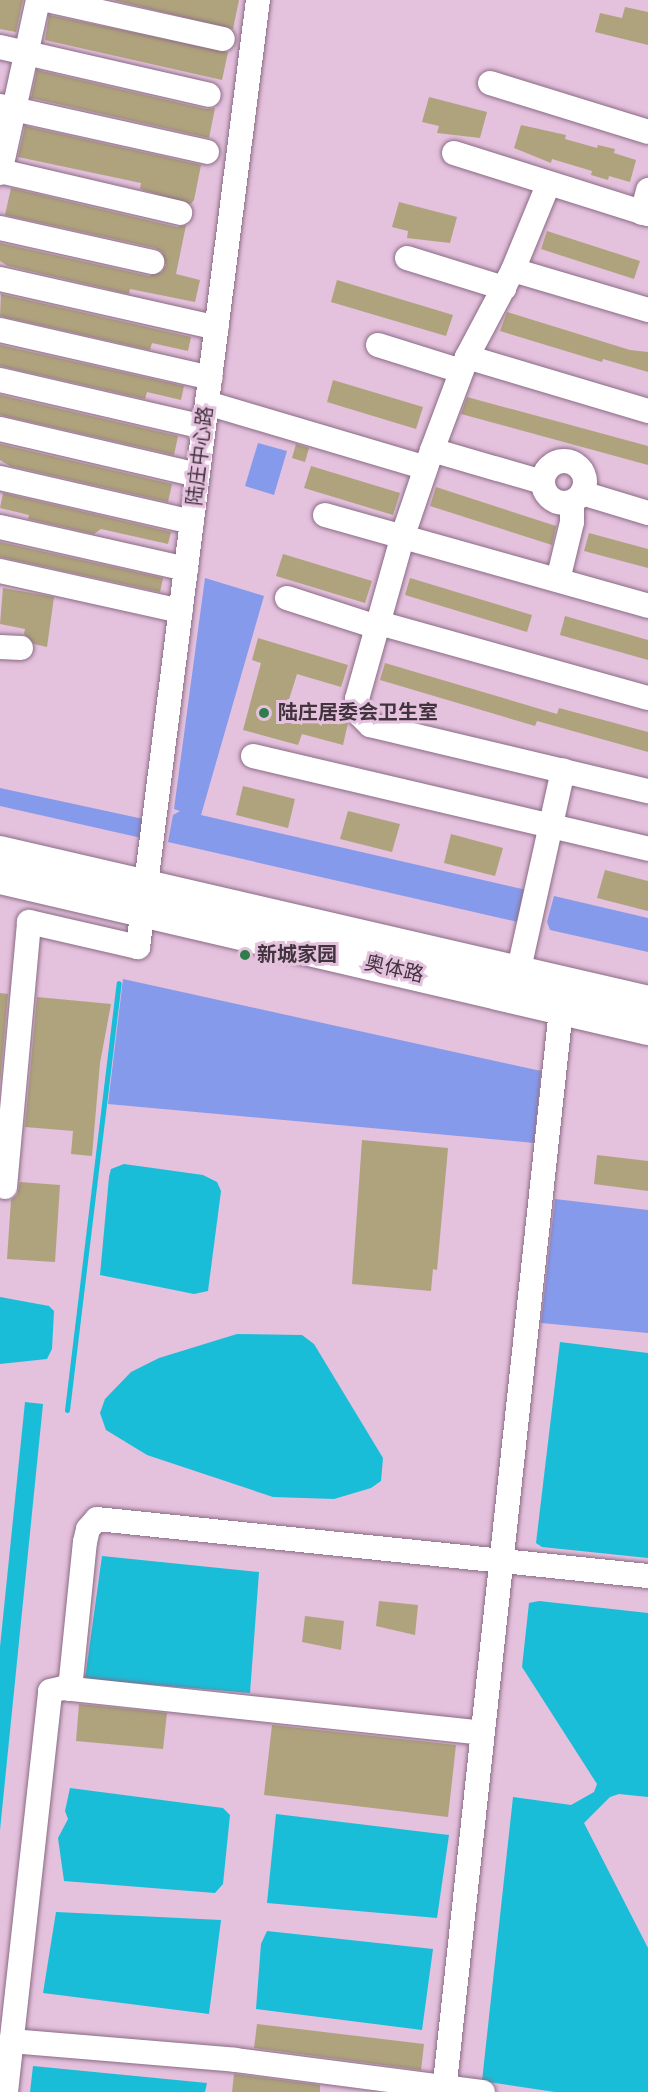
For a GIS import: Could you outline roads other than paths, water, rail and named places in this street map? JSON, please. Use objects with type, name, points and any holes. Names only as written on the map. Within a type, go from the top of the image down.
[{"type":"main road","name":"奥体路","points":[[0,852],[143,898],[515,985],[648,1002]]},
{"type":"main road","name":"奥体路","points":[[0,878],[143,898]]},
{"type":"main road","name":"奥体路","points":[[515,985],[561,1009],[648,1029]]},
{"type":"street","points":[[38,0],[26,53],[7,107],[0,172],[180,213]]},
{"type":"street","points":[[47,0],[223,39]]},
{"type":"street","name":"陆庄中心路","points":[[5,1186],[29,922],[138,947],[258,0]]},
{"type":"street","points":[[0,47],[209,95]]},
{"type":"street","points":[[490,84],[648,132]]},
{"type":"street","points":[[7,107],[207,152]]},
{"type":"street","points":[[454,153],[548,185],[646,206]]},
{"type":"street","points":[[548,185],[508,279],[464,364],[429,459],[403,535],[357,699],[359,714],[370,725],[648,790]]},
{"type":"street","points":[[0,228],[152,262]]},
{"type":"street","points":[[407,258],[648,310]]},
{"type":"street","points":[[0,279],[217,328]]},
{"type":"street","points":[[0,330],[211,378]]},
{"type":"street","points":[[378,345],[464,364],[648,411]]},
{"type":"street","points":[[0,380],[206,415],[542,482],[552,500],[577,498],[648,513]]},
{"type":"street","points":[[0,429],[198,475]]},
{"type":"street","points":[[542,482],[552,464],[573,462],[585,479],[577,498],[558,580]]},
{"type":"street","points":[[0,478],[192,522]]},
{"type":"street","points":[[325,515],[403,535],[648,606]]},
{"type":"street","points":[[0,527],[186,569]]},
{"type":"street","points":[[0,571],[181,611]]},
{"type":"street","points":[[286,598],[648,698]]},
{"type":"street","points":[[253,756],[648,849]]},
{"type":"street","points":[[515,985],[563,771]]},
{"type":"street","points":[[444,2090],[561,1009]]},
{"type":"street","points":[[70,1689],[85,1542],[88,1529],[97,1519],[648,1576]]},
{"type":"street","points":[[6,2092],[50,1691],[70,1689],[482,1733]]},
{"type":"street","points":[[11,2041],[235,2060],[444,2090],[483,2092]]},
{"type":"waterway","points":[[67,1410],[119,983]]},
{"type":"place","name":"陆庄居委会卫生室","points":[[264,713]]},
{"type":"place","name":"新城家园","points":[[245,955]]}]
